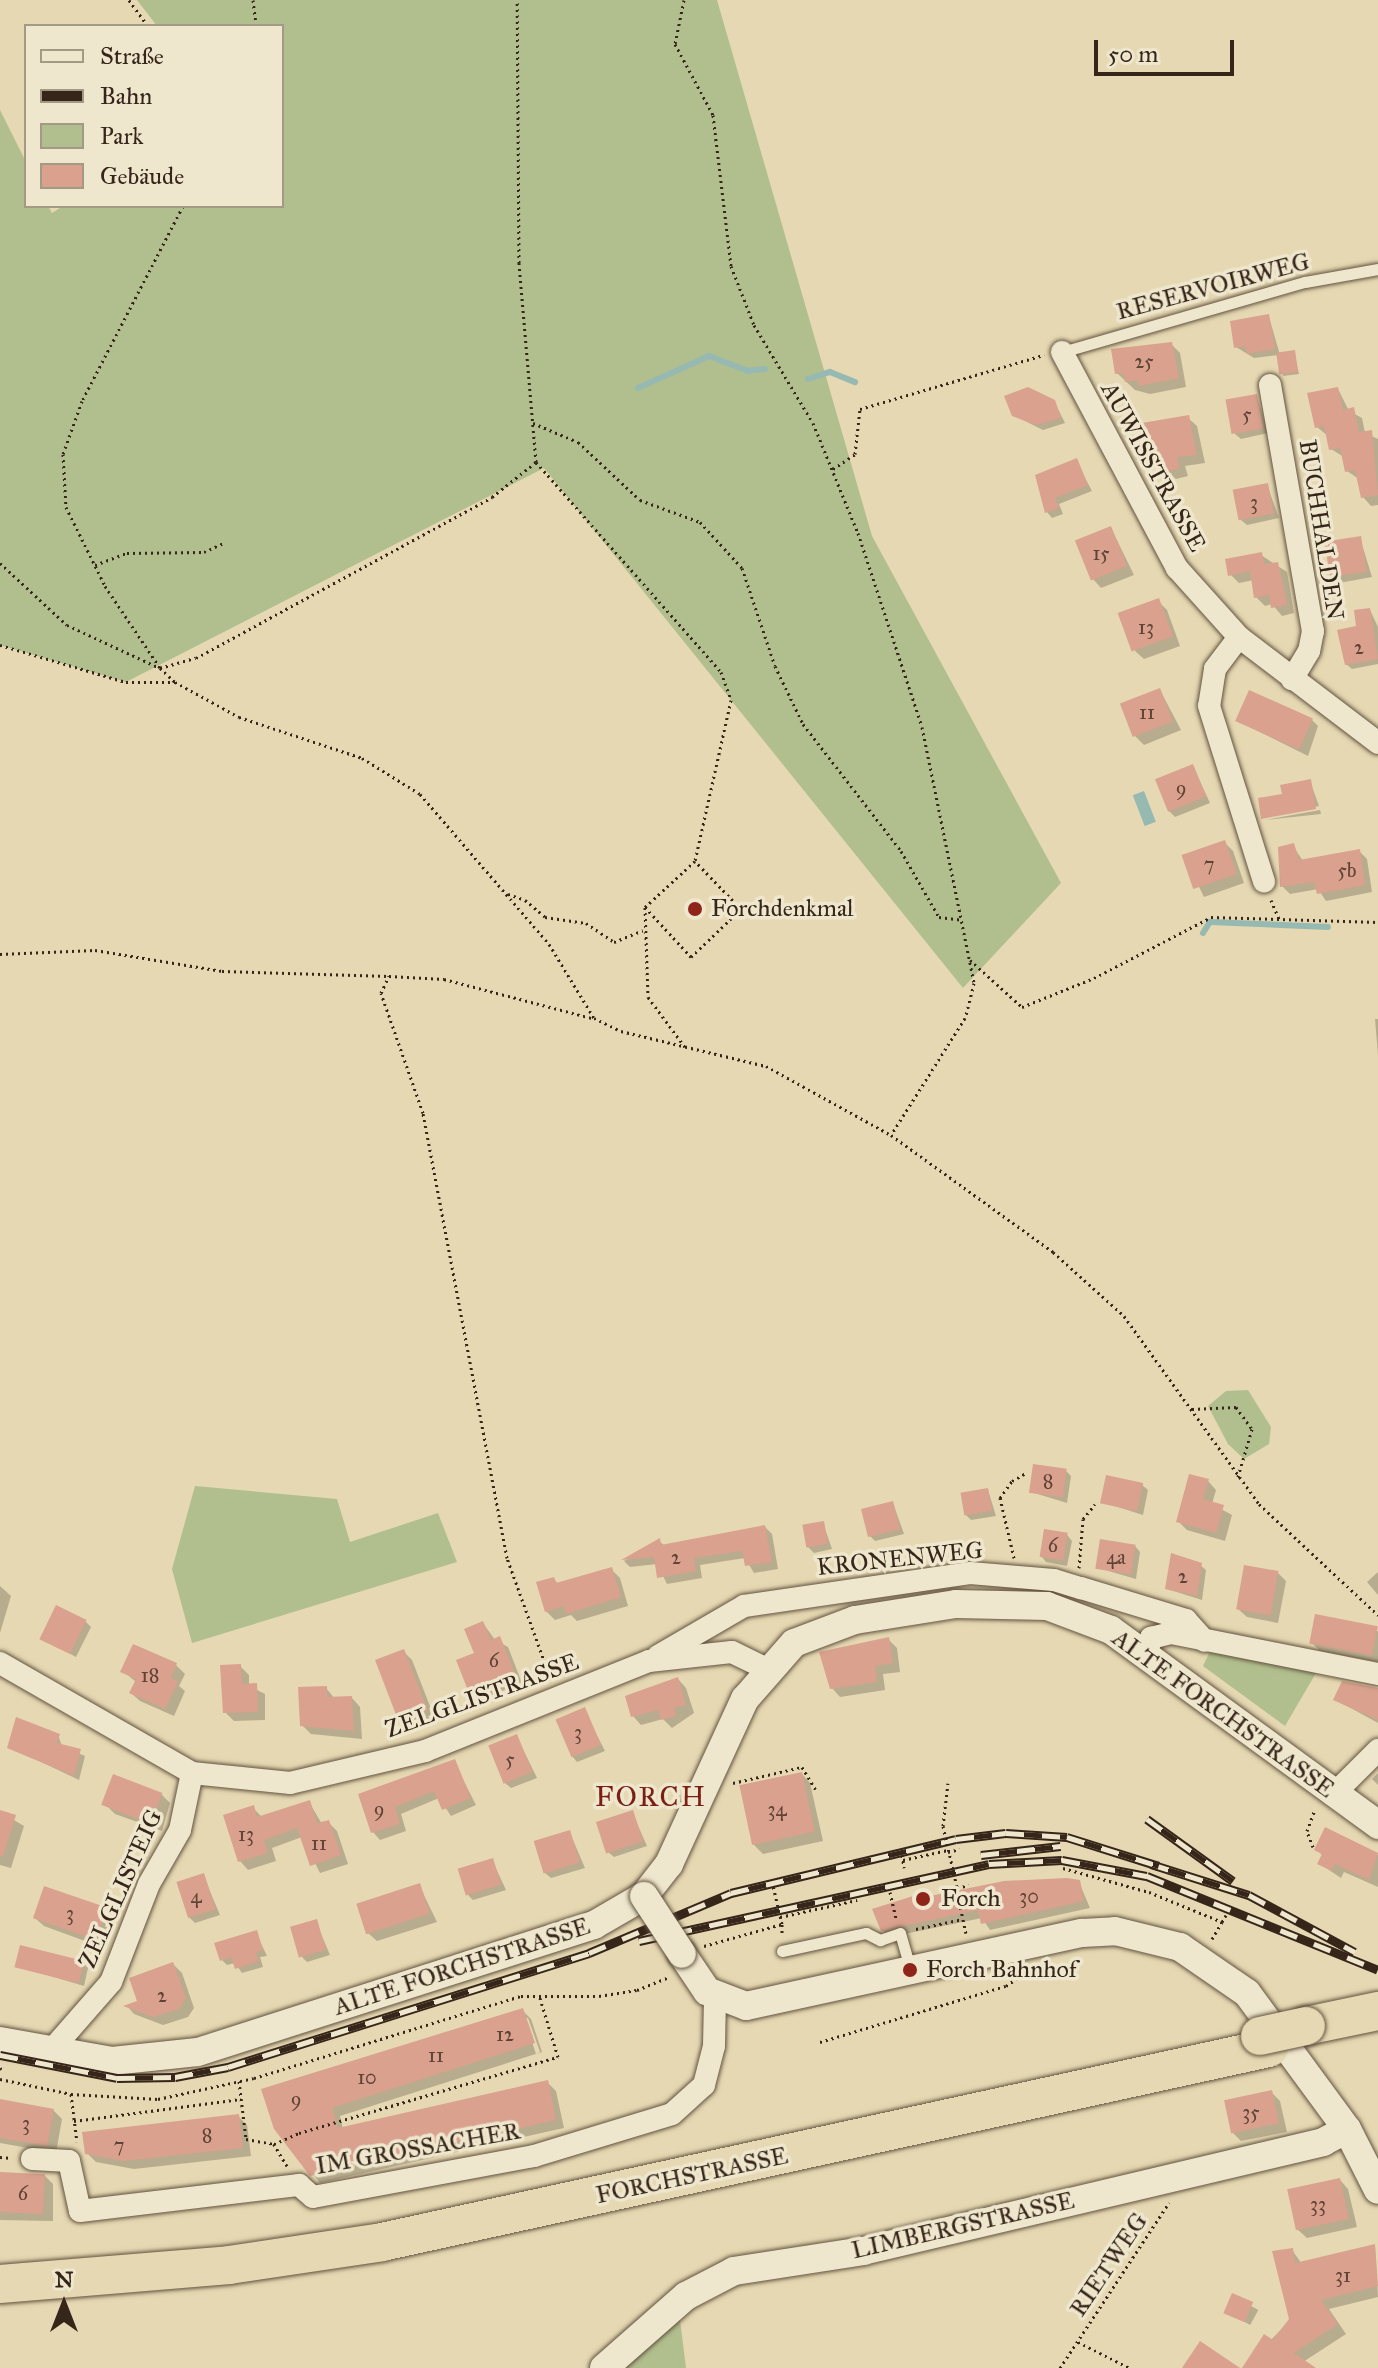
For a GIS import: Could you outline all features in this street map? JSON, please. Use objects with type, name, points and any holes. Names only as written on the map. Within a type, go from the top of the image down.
[{"type":"highway","name":"FORCHSTRASSE","points":[[0,2284],[216,2267],[382,2242],[1308,2032],[1378,2011]]},
{"type":"highway","name":"FORCHSTRASSE","points":[[1308,2032],[1378,2025]]},
{"type":"highway","name":"FORCHSTRASSE","points":[[0,2270],[175,2257],[384,2227],[1264,2042]]},
{"type":"street","name":"AUWISSTRASSE","points":[[1052,354],[1177,568],[1239,637],[1378,743]]},
{"type":"street","name":"BUCHHALDEN","points":[[1270,385],[1313,631],[1309,651],[1292,679]]},
{"type":"street","points":[[1239,637],[1215,669],[1209,706],[1264,882]]},
{"type":"street","name":"KRONENWEG","points":[[649,1661],[744,1606],[970,1573],[1017,1576],[1081,1588],[1186,1620],[1205,1641]]},
{"type":"street","name":"ALTE FORCHSTRASSE","points":[[1,2059],[49,2053],[112,2061],[198,2052],[582,1929],[644,1896],[669,1864],[745,1699],[767,1669],[794,1643],[855,1620],[956,1604],[1047,1606],[1111,1630],[1147,1653],[1326,1798],[1378,1825]]},
{"type":"street","name":"KRONENWEG","points":[[1147,1653],[1151,1638],[1160,1634],[1378,1674]]},
{"type":"street","name":"ZELGLISTRASSE","points":[[0,1663],[192,1773],[290,1783],[425,1751],[557,1694],[649,1661],[732,1652],[767,1669]]},
{"type":"street","points":[[1326,1798],[1378,1750]]},
{"type":"street","name":"ZELGLISTEIG","points":[[49,2053],[111,1982],[149,1884],[180,1830],[192,1773]]},
{"type":"street","points":[[644,1896],[686,1960],[715,1997],[733,2005],[760,2005],[1034,1943],[1115,1931],[1165,1942],[1201,1958],[1247,1993],[1347,2129],[1378,2190]]},
{"type":"street","name":"IM GROSSACHER","points":[[32,2159],[69,2161],[80,2211],[299,2185],[313,2197],[505,2162],[672,2114],[704,2085],[714,2046],[715,1997]]},
{"type":"street","name":"LIMBERGSTRASSE","points":[[604,2368],[686,2296],[734,2271],[863,2251],[1323,2142],[1347,2129]]},
{"type":"lane","name":"RESERVOIRWEG","points":[[1052,354],[1305,282],[1378,269]]},
{"type":"lane","points":[[782,1951],[866,1933],[880,1940],[900,1933],[910,1970]]},
{"type":"path","points":[[129,0],[147,24]]},
{"type":"path","points":[[253,0],[256,24]]},
{"type":"path","points":[[517,0],[519,263],[536,462],[721,672],[731,700],[695,861],[645,907],[648,997],[685,1047]]},
{"type":"path","points":[[684,0],[675,44],[713,115],[731,266],[754,325],[813,423],[833,469],[922,727],[970,960],[974,983],[965,1018],[891,1135]]},
{"type":"path","points":[[182,208],[82,401],[63,454],[66,507],[95,565],[160,668],[175,682],[239,717],[362,758],[420,794],[549,944],[594,1018]]},
{"type":"path","points":[[833,469],[855,454],[860,409],[912,391],[1052,354]]},
{"type":"path","points":[[533,423],[578,442],[640,500],[700,522],[742,568],[775,666],[803,724],[901,851],[939,917],[962,920]]},
{"type":"path","points":[[0,563],[67,625],[160,668],[196,658],[492,497],[536,462]]},
{"type":"path","points":[[95,565],[127,553],[204,552],[225,542]]},
{"type":"path","points":[[0,645],[126,682],[175,682]]},
{"type":"path","points":[[645,907],[691,957],[741,909],[695,861]]},
{"type":"path","points":[[508,894],[525,900],[545,917],[586,923],[614,942],[645,929]]},
{"type":"path","points":[[970,960],[1022,1007],[1094,978],[1211,917],[1378,922]]},
{"type":"path","points":[[0,954],[95,950],[222,971],[444,979],[594,1018],[685,1047],[766,1066],[891,1135],[1053,1252],[1124,1316],[1192,1409],[1237,1480],[1378,1615]]},
{"type":"path","points":[[389,976],[381,993],[423,1113],[507,1558],[557,1694]]},
{"type":"path","points":[[1192,1409],[1236,1407],[1252,1429],[1237,1480]]},
{"type":"path","points":[[1017,1576],[1000,1498],[1012,1481],[1026,1473]]},
{"type":"path","points":[[1081,1588],[1083,1519],[1095,1504]]},
{"type":"path","points":[[710,1779],[732,1784],[802,1767],[815,1789]]},
{"type":"path","points":[[948,1783],[943,1826],[948,1851],[957,1888],[960,1900],[972,1897],[971,1893],[958,1896],[964,1927]]},
{"type":"path","points":[[1313,1847],[1307,1831],[1326,1798]]},
{"type":"path","points":[[904,1868],[903,1858],[960,1849]]},
{"type":"path","points":[[1063,1868],[1149,1892],[1222,1922]]},
{"type":"path","points":[[772,1881],[782,1924],[782,1951]]},
{"type":"path","points":[[957,1888],[969,1885]]},
{"type":"path","points":[[890,1892],[900,1933],[963,1919]]},
{"type":"path","points":[[780,1917],[857,1900]]},
{"type":"path","points":[[1208,1947],[1226,1915]]},
{"type":"path","points":[[709,1945],[782,1924]]},
{"type":"path","points":[[820,2042],[1023,1979],[1033,1965],[1034,1943]]},
{"type":"path","points":[[0,2079],[71,2094],[158,2099],[239,2081],[521,1996],[599,1996],[637,1990],[686,1960]]},
{"type":"path","points":[[239,2081],[246,2139],[274,2144],[558,2057],[539,1995]]},
{"type":"path","points":[[71,2094],[76,2137]]},
{"type":"path","points":[[158,2099],[159,2113]]},
{"type":"path","points":[[74,2121],[159,2113],[241,2099]]},
{"type":"path","points":[[274,2144],[299,2185]]},
{"type":"path","name":"RIETWEG","points":[[1060,2368],[1168,2210],[1176,2176]]},
{"type":"path","points":[[1078,2342],[1130,2368]]},
{"type":"green space","points":[[137,0],[717,0],[872,536],[1061,883],[963,988],[544,468],[126,682],[0,645],[0,110],[24,158],[24,208],[49,208],[52,213],[60,208],[284,208],[284,24],[155,24]]},
{"type":"green space","points":[[1248,1390],[1271,1427],[1269,1444],[1244,1459],[1228,1444],[1208,1406],[1226,1391]]},
{"type":"green space","points":[[195,1486],[337,1499],[350,1542],[438,1513],[457,1562],[192,1643],[172,1569]]},
{"type":"green space","points":[[1210,1651],[1316,1673],[1285,1726],[1203,1666]]},
{"type":"green space","points":[[679,2312],[686,2368],[615,2368]]},
{"type":"water","points":[[1144,791],[1156,822],[1145,826],[1133,795]]},
{"type":"building","points":[[1269,314],[1275,349],[1247,354],[1245,346],[1234,348],[1230,321]]},
{"type":"building","points":[[1172,342],[1179,378],[1139,386],[1138,380],[1125,382],[1123,373],[1115,374],[1111,349]]},
{"type":"building","points":[[1295,350],[1298,372],[1279,374],[1276,353]]},
{"type":"building","points":[[1028,387],[1055,400],[1061,418],[1036,425],[1012,416],[1004,396]]},
{"type":"building","points":[[1338,387],[1343,410],[1354,407],[1359,432],[1372,430],[1378,495],[1361,498],[1355,470],[1345,472],[1340,448],[1329,450],[1324,426],[1315,428],[1307,393]]},
{"type":"building","points":[[1257,394],[1263,428],[1232,434],[1225,400]]},
{"type":"building","points":[[1189,415],[1197,455],[1177,457],[1180,468],[1166,472],[1158,457],[1148,458],[1136,424]]},
{"type":"building","points":[[1077,458],[1088,485],[1055,498],[1059,508],[1045,513],[1035,475]]},
{"type":"building","points":[[1268,483],[1274,513],[1239,520],[1233,490]]},
{"type":"building","points":[[1111,526],[1127,566],[1091,580],[1075,541]]},
{"type":"building","points":[[1361,536],[1367,572],[1330,577],[1324,542]]},
{"type":"building","points":[[1262,552],[1264,564],[1278,562],[1287,605],[1271,608],[1269,595],[1254,598],[1250,571],[1228,576],[1225,559]]},
{"type":"building","points":[[1159,598],[1173,637],[1132,652],[1118,613]]},
{"type":"building","points":[[1370,608],[1378,659],[1345,665],[1337,630],[1356,626],[1354,610]]},
{"type":"building","points":[[1160,688],[1173,722],[1133,737],[1120,703]]},
{"type":"building","points":[[1249,690],[1313,718],[1299,750],[1235,721]]},
{"type":"building","points":[[1193,764],[1206,796],[1168,812],[1155,779]]},
{"type":"building","points":[[1311,779],[1316,809],[1261,819],[1258,798],[1282,794],[1280,785]]},
{"type":"building","points":[[1225,840],[1237,874],[1193,889],[1182,855]]},
{"type":"building","points":[[1294,843],[1299,860],[1360,849],[1365,885],[1317,894],[1314,882],[1280,887],[1278,847]]},
{"type":"building","points":[[1033,1464],[1067,1469],[1063,1497],[1029,1493]]},
{"type":"building","points":[[1189,1474],[1209,1479],[1203,1499],[1224,1505],[1216,1533],[1176,1522]]},
{"type":"building","points":[[1106,1475],[1143,1483],[1137,1511],[1100,1503]]},
{"type":"building","points":[[988,1488],[992,1511],[964,1516],[960,1493]]},
{"type":"building","points":[[893,1501],[900,1529],[868,1537],[861,1509]]},
{"type":"building","points":[[824,1521],[828,1544],[806,1547],[802,1525]]},
{"type":"building","points":[[765,1525],[772,1562],[745,1566],[742,1551],[694,1558],[696,1571],[657,1578],[654,1557],[621,1560],[660,1538],[661,1545]]},
{"type":"building","points":[[1044,1529],[1068,1533],[1063,1560],[1040,1557]]},
{"type":"building","points":[[1100,1539],[1136,1545],[1131,1574],[1095,1569]]},
{"type":"building","points":[[1171,1553],[1202,1563],[1197,1596],[1165,1589]]},
{"type":"building","points":[[1244,1565],[1278,1571],[1271,1615],[1236,1609]]},
{"type":"building","points":[[612,1567],[621,1597],[566,1614],[564,1606],[545,1612],[536,1582],[554,1577],[556,1583]]},
{"type":"building","points":[[56,1605],[87,1620],[70,1654],[39,1639]]},
{"type":"building","points":[[1315,1614],[1378,1626],[1372,1656],[1309,1643]]},
{"type":"building","points":[[483,1621],[491,1640],[500,1636],[515,1674],[469,1693],[456,1660],[474,1653],[464,1629]]},
{"type":"building","points":[[889,1637],[893,1663],[875,1666],[877,1682],[830,1689],[819,1652]]},
{"type":"building","points":[[133,1644],[177,1663],[171,1678],[178,1681],[165,1709],[129,1693],[136,1679],[120,1672]]},
{"type":"building","points":[[404,1649],[428,1711],[399,1722],[375,1660]]},
{"type":"building","points":[[241,1664],[242,1684],[257,1683],[258,1712],[223,1713],[220,1665]]},
{"type":"building","points":[[678,1677],[686,1705],[674,1708],[676,1716],[661,1720],[658,1710],[631,1717],[625,1696]]},
{"type":"building","points":[[1342,1681],[1378,1688],[1378,1720],[1333,1700]]},
{"type":"building","points":[[327,1686],[327,1697],[352,1696],[354,1731],[300,1726],[298,1687]]},
{"type":"building","points":[[585,1707],[601,1745],[572,1757],[556,1720]]},
{"type":"building","points":[[16,1717],[60,1734],[57,1743],[81,1749],[74,1776],[7,1748]]},
{"type":"building","points":[[517,1734],[532,1772],[504,1784],[488,1746]]},
{"type":"building","points":[[455,1759],[471,1798],[442,1810],[434,1791],[395,1807],[400,1824],[371,1833],[358,1794]]},
{"type":"building","points":[[802,1772],[815,1832],[752,1845],[739,1785]]},
{"type":"building","points":[[113,1774],[162,1793],[151,1824],[101,1805]]},
{"type":"building","points":[[310,1800],[317,1823],[329,1820],[341,1855],[310,1866],[297,1828],[264,1840],[268,1853],[238,1862],[223,1815],[254,1805],[257,1817]]},
{"type":"building","points":[[0,1810],[16,1815],[3,1856],[0,1856]]},
{"type":"building","points":[[633,1810],[643,1841],[606,1853],[596,1822]]},
{"type":"building","points":[[1325,1827],[1378,1853],[1369,1880],[1335,1864],[1332,1871],[1317,1864],[1322,1854],[1314,1850]]},
{"type":"building","points":[[570,1830],[580,1863],[544,1874],[534,1841]]},
{"type":"building","points":[[493,1858],[501,1885],[466,1896],[458,1869]]},
{"type":"building","points":[[204,1873],[216,1909],[188,1918],[176,1882]]},
{"type":"building","points":[[1080,1880],[1084,1901],[981,1924],[978,1910],[881,1931],[872,1909],[929,1891],[930,1896],[1004,1881]]},
{"type":"building","points":[[420,1883],[430,1913],[366,1934],[356,1904]]},
{"type":"building","points":[[44,1886],[107,1908],[96,1940],[33,1918]]},
{"type":"building","points":[[317,1919],[326,1950],[299,1957],[290,1927]]},
{"type":"building","points":[[257,1930],[263,1950],[256,1952],[259,1961],[235,1969],[231,1957],[220,1961],[214,1943]]},
{"type":"building","points":[[20,1945],[84,1961],[78,1983],[14,1967]]},
{"type":"building","points":[[173,1962],[186,1998],[179,2009],[153,2017],[123,2006],[137,2001],[129,1978]]},
{"type":"building","points":[[523,2008],[535,2043],[332,2108],[338,2128],[548,2080],[556,2120],[310,2176],[274,2129],[261,2089]]},
{"type":"building","points":[[1272,2090],[1279,2123],[1231,2133],[1224,2100]]},
{"type":"building","points":[[0,2099],[54,2109],[47,2146],[0,2138]]},
{"type":"building","points":[[239,2114],[243,2148],[124,2161],[85,2154],[82,2132]]},
{"type":"building","points":[[0,2172],[45,2174],[43,2214],[0,2212]]},
{"type":"building","points":[[1340,2178],[1349,2219],[1296,2230],[1287,2189]]},
{"type":"building","points":[[1375,2244],[1378,2286],[1321,2300],[1338,2324],[1294,2353],[1316,2368],[1242,2368],[1264,2334],[1273,2340],[1289,2319],[1272,2251],[1293,2248],[1295,2263]]},
{"type":"building","points":[[1232,2293],[1253,2302],[1245,2322],[1223,2313]]},
{"type":"building","points":[[1200,2341],[1240,2368],[1182,2368]]},
{"type":"waterway","points":[[638,388],[709,356],[748,371],[765,369]]},
{"type":"waterway","points":[[808,379],[830,372],[855,382]]},
{"type":"waterway","points":[[1203,933],[1210,922],[1328,927]]},
{"type":"railway","points":[[1147,1819],[1233,1881]]},
{"type":"railway","points":[[0,2055],[117,2078],[175,2077],[228,2067],[589,1953],[731,1893],[956,1839],[1006,1833],[1067,1837],[1159,1866]]},
{"type":"railway","points":[[981,1855],[1060,1846]]},
{"type":"railway","points":[[639,1941],[989,1864],[1062,1860],[1147,1876],[1378,1970]]},
{"type":"railway","points":[[1151,1864],[1249,1895],[1355,1952]]},
{"type":"place","name":"Forchdenkmal","points":[[695,909]]},
{"type":"place","name":"Forch","points":[[923,1899]]},
{"type":"place","name":"Forch Bahnhof","points":[[910,1970]]},
{"type":"district","name":"FORCH","points":[[651,1797]]}]
